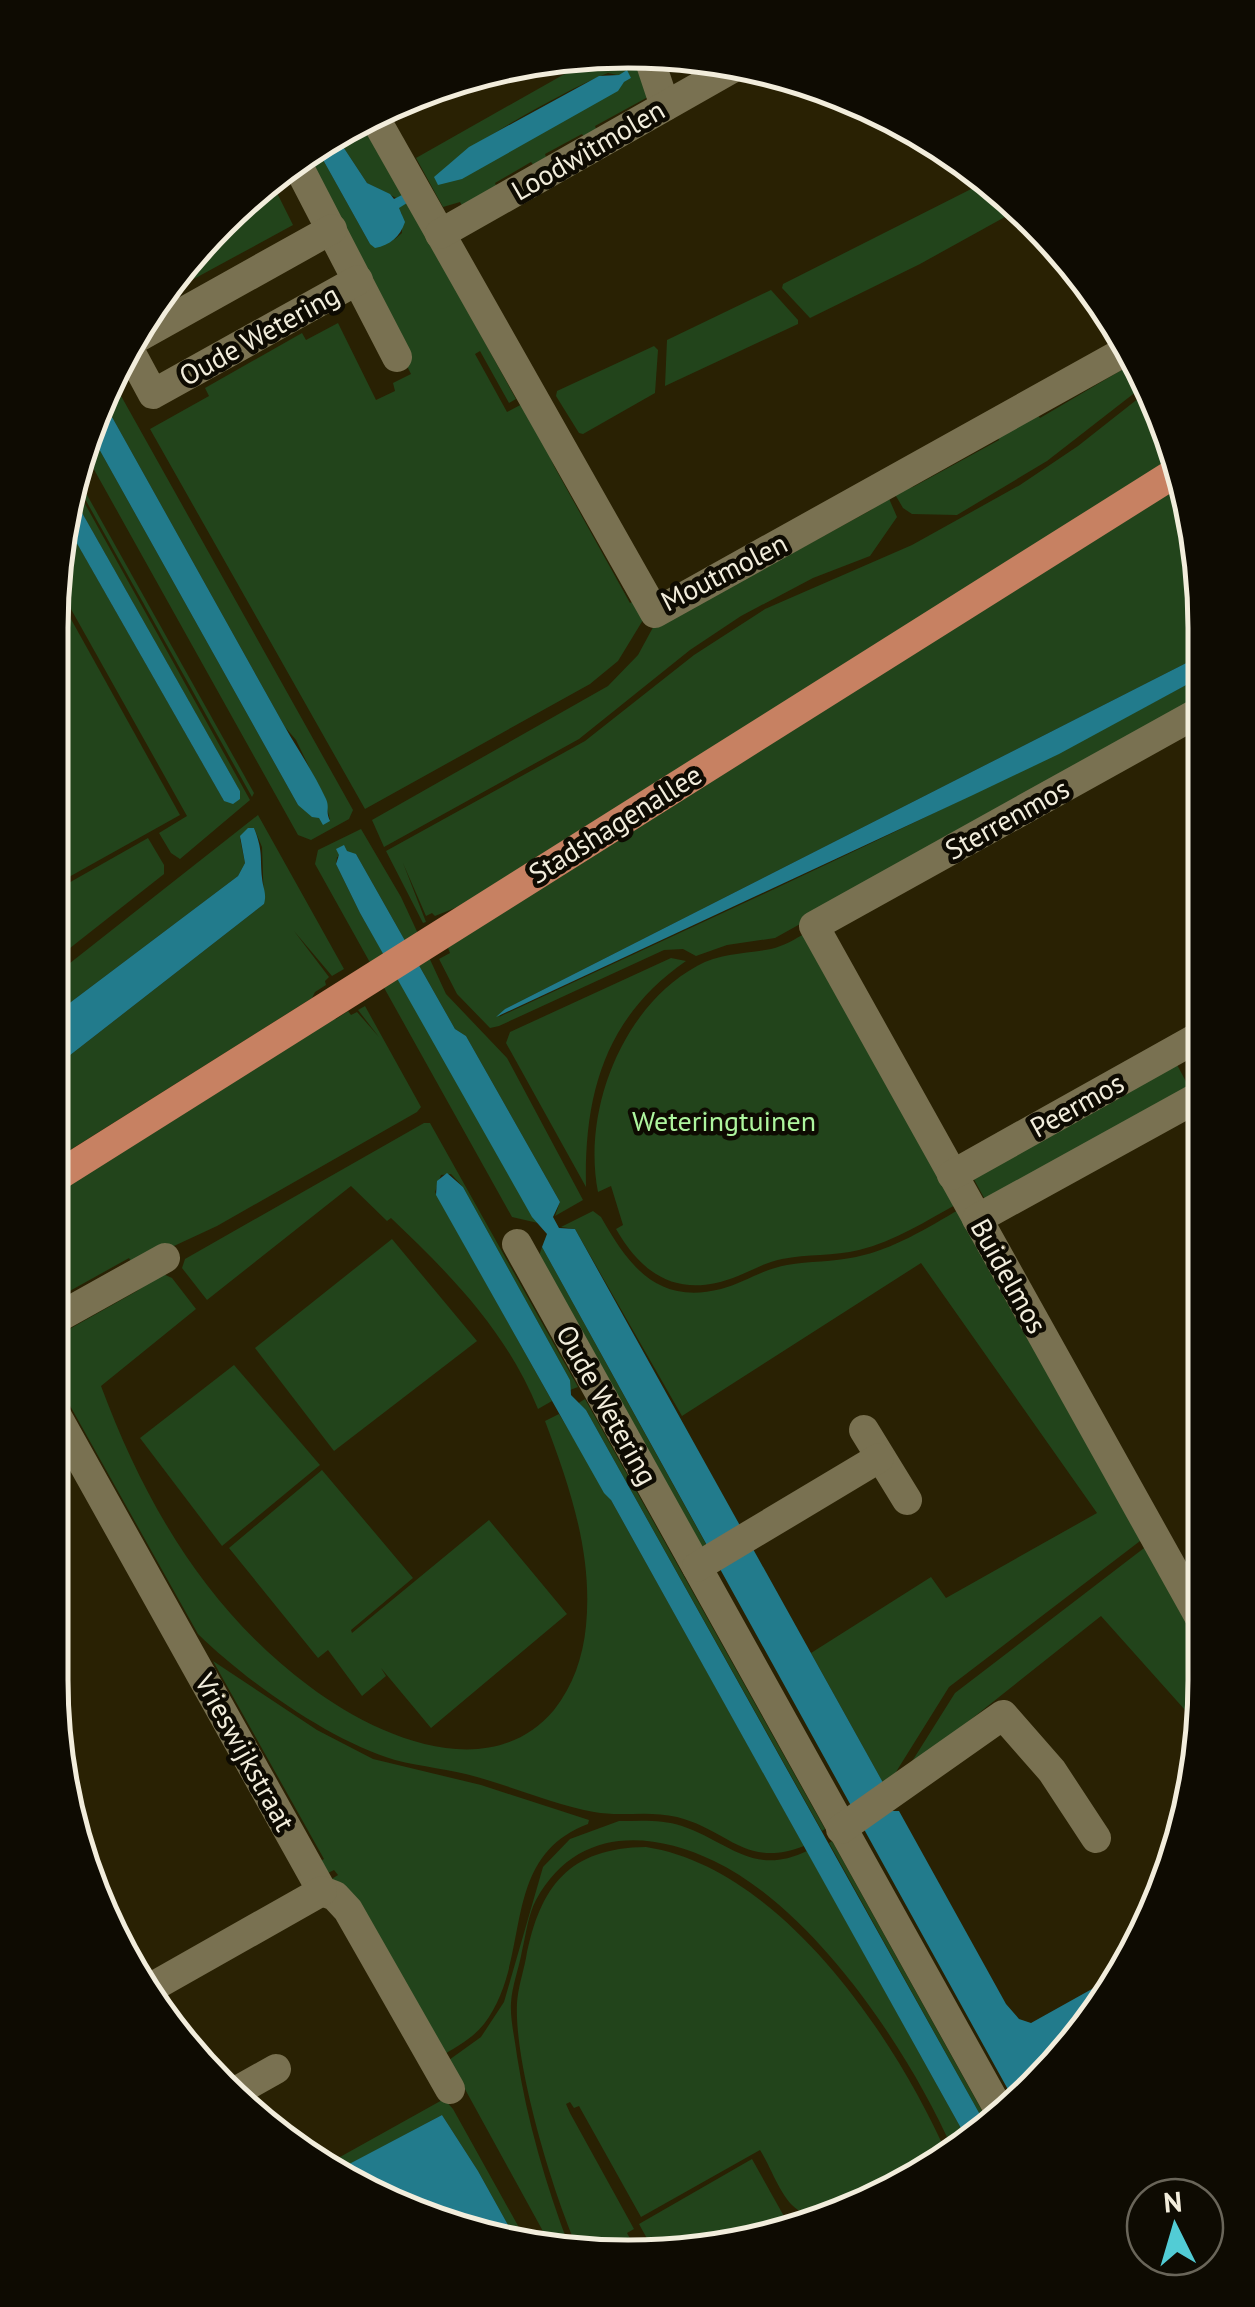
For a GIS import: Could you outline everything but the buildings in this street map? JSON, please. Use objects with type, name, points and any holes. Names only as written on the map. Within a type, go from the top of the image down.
[{"type":"main road","name":"Stadshagenallee","points":[[68,1169],[1166,477]]},
{"type":"street","points":[[653,69],[665,106]]},
{"type":"street","name":"Loodwitmolen","points":[[440,234],[720,75]]},
{"type":"street","name":"Moutmolen","points":[[379,126],[655,613],[1116,356]]},
{"type":"street","name":"Oude Wetering","points":[[302,172],[397,357]]},
{"type":"street","name":"Oude Wetering","points":[[155,328],[332,229]]},
{"type":"street","name":"Oude Wetering","points":[[135,361],[153,394],[358,280]]},
{"type":"street","name":"Sterrenmos","points":[[814,926],[1188,718]]},
{"type":"street","name":"Buidelmos","points":[[814,926],[1188,1597]]},
{"type":"street","name":"Peermos","points":[[952,1175],[1188,1043]]},
{"type":"street","name":"Peermos","points":[[977,1219],[1188,1103]]},
{"type":"street","name":"Oude Wetering","points":[[516,1244],[706,1562],[852,1822],[995,2102]]},
{"type":"street","points":[[68,1312],[165,1258]]},
{"type":"street","points":[[864,1430],[907,1500]]},
{"type":"street","name":"Vrieswijkstraat","points":[[68,1436],[322,1892],[335,1896],[348,1910],[450,2090]]},
{"type":"street","points":[[706,1562],[879,1458]]},
{"type":"street","points":[[852,1822],[1003,1715],[1052,1771],[1096,1838]]},
{"type":"street","points":[[158,1984],[322,1892]]},
{"type":"street","points":[[244,2087],[276,2069]]},
{"type":"green space","points":[[639,68],[648,97],[595,126],[598,134],[586,140],[582,134],[545,154],[548,162],[536,168],[531,162],[495,183],[498,190],[464,209],[460,202],[443,207],[416,158],[570,71]],"holes":[[[608,73],[631,78],[447,180],[442,172],[452,162],[572,89]]]},
{"type":"green space","points":[[373,129],[516,399],[509,403],[480,351],[475,354],[507,412],[526,402],[554,466],[630,603],[636,600],[643,620],[618,661],[590,684],[365,809],[150,429],[209,396],[205,388],[302,333],[306,340],[338,323],[376,400],[395,391],[393,383],[411,374],[307,169],[322,158],[370,244],[390,242],[402,233],[402,214],[398,208],[406,203],[367,183],[343,146]]},
{"type":"green space","points":[[974,188],[1007,216],[810,318],[782,288],[783,284]]},
{"type":"green space","points":[[276,192],[293,225],[186,283],[206,258]]},
{"type":"green space","points":[[771,290],[798,324],[665,386],[667,340]]},
{"type":"green space","points":[[654,346],[658,350],[655,393],[579,433],[556,396],[557,391]]},
{"type":"green space","points":[[1124,369],[1136,392],[1047,461],[957,515],[912,514],[903,508],[893,491],[913,487],[999,440],[997,434],[1036,413],[1040,418]]},
{"type":"green space","points":[[119,393],[353,810],[349,819],[311,840],[298,835],[92,466],[97,446],[298,805],[330,820],[325,800],[296,740],[285,727],[110,413]]},
{"type":"green space","points":[[1138,398],[1163,464],[460,906],[426,916],[403,863],[426,922],[423,923],[386,851],[585,741],[694,655],[765,609],[912,545],[1020,485]]},
{"type":"green space","points":[[1170,489],[1183,554],[1188,662],[505,1009],[499,1017],[940,810],[1188,684],[1188,708],[775,938],[727,945],[696,956],[683,949],[664,950],[499,1026],[490,1028],[457,994],[439,959],[450,953],[448,948]]},
{"type":"green space","points":[[85,491],[254,793],[252,797],[84,496]]},
{"type":"green space","points":[[887,494],[897,517],[870,556],[813,578],[741,616],[690,650],[579,739],[384,847],[372,820],[608,686],[638,655],[657,620],[871,510]]},
{"type":"green space","points":[[83,500],[250,800],[180,859],[171,853],[159,833],[187,816],[69,605],[74,539],[224,801],[240,798],[240,791],[80,509]]},
{"type":"green space","points":[[68,614],[180,815],[68,878]]},
{"type":"green space","points":[[258,815],[344,969],[332,976],[294,931],[329,977],[326,985],[312,998],[68,1151],[68,1057],[264,904],[262,847],[254,828],[240,839],[245,863],[238,876],[68,1004],[68,965]]},
{"type":"green space","points":[[361,829],[401,897],[446,994],[507,1058],[583,1200],[555,1216],[560,1202],[466,1036],[455,1029],[356,854],[337,857],[336,864],[360,913],[538,1223],[512,1217],[315,864],[318,850]]},
{"type":"green space","points":[[148,838],[164,865],[164,874],[68,950],[68,883]]},
{"type":"green space","name":"Weteringtuinen","points":[[806,933],[957,1204],[898,1236],[859,1250],[776,1260],[718,1283],[699,1285],[666,1280],[639,1260],[616,1229],[623,1225],[611,1186],[598,1192],[596,1128],[613,1064],[648,1007],[697,966],[724,956],[776,948]]},
{"type":"green space","points":[[671,958],[686,961],[636,1007],[605,1060],[589,1120],[586,1187],[506,1043],[510,1032]]},
{"type":"green space","points":[[365,1006],[421,1107],[417,1112],[217,1226],[133,1265],[129,1258],[68,1292],[68,1183],[329,1019],[348,1011],[351,1015],[357,1012],[379,1037],[358,1010]]},
{"type":"green space","points":[[1174,1059],[1188,1085],[1188,1095],[988,1205],[971,1174]]},
{"type":"green space","points":[[430,1123],[578,1387],[570,1390],[570,1380],[463,1187],[451,1174],[441,1175],[435,1192],[552,1401],[538,1409],[510,1354],[475,1306],[413,1239],[391,1218],[387,1221],[351,1186],[207,1300],[182,1268],[185,1259]]},
{"type":"green space","points":[[960,1209],[1144,1538],[949,1687],[886,1788],[811,1653],[931,1577],[946,1598],[1097,1513],[921,1263],[682,1416],[575,1229],[561,1227],[593,1211],[634,1266],[648,1277],[662,1286],[699,1293],[721,1289],[778,1267],[847,1259],[884,1249]]},
{"type":"green space","points":[[392,1239],[477,1341],[334,1451],[255,1348]]},
{"type":"green space","points":[[542,1247],[707,1546],[696,1547],[537,1262]]},
{"type":"green space","points":[[161,1273],[172,1278],[196,1309],[101,1386],[118,1430],[159,1513],[210,1589],[240,1624],[309,1686],[366,1722],[432,1746],[498,1746],[528,1733],[554,1710],[580,1660],[587,1599],[578,1521],[545,1421],[559,1414],[804,1846],[784,1852],[752,1850],[677,1817],[594,1812],[467,1774],[395,1760],[344,1739],[290,1708],[218,1652],[198,1634],[68,1402],[68,1330]]},
{"type":"green space","points":[[234,1365],[320,1465],[222,1546],[140,1438]]},
{"type":"green space","points":[[585,1399],[825,1829],[822,1831],[586,1410],[577,1404]]},
{"type":"green space","points":[[322,1470],[413,1578],[352,1633],[489,1520],[567,1614],[431,1728],[381,1668],[386,1676],[362,1696],[328,1650],[318,1658],[229,1548]]},
{"type":"green space","points":[[1148,1545],[1188,1616],[1186,1711],[1101,1616],[906,1771],[955,1693]]},
{"type":"green space","points":[[213,1661],[317,1730],[373,1759],[481,1785],[589,1820],[559,1840],[540,1860],[528,1885],[499,1998],[484,2024],[440,2057],[330,1880],[338,1875],[334,1870],[324,1875],[317,1863],[324,1859]]},
{"type":"green space","points":[[619,1821],[650,1821],[674,1824],[756,1859],[788,1858],[807,1851],[961,2129],[948,2139],[884,2026],[822,1947],[787,1912],[751,1883],[714,1861],[664,1843],[615,1842],[571,1859],[552,1876],[536,1900],[512,1997],[512,2023],[526,2105],[566,2236],[544,2233],[449,2060],[481,2037],[504,2002],[543,1867],[570,1839]]},
{"type":"green space","points":[[832,1841],[983,2112],[980,2114],[829,1843]]},
{"type":"green space","points":[[646,1847],[696,1861],[743,1887],[787,1922],[864,2010],[896,2058],[942,2143],[875,2182],[803,2212],[786,2198],[760,2150],[641,2217],[579,2106],[574,2108],[570,2102],[566,2104],[570,2113],[634,2229],[627,2233],[631,2240],[573,2237],[546,2161],[528,2092],[518,2029],[518,1992],[532,1933],[550,1892],[578,1864],[619,1849]]},
{"type":"green space","points":[[444,2099],[520,2229],[509,2227],[442,2115],[348,2165],[338,2158]]},
{"type":"green space","points":[[752,2159],[784,2217],[701,2235],[647,2239],[639,2224]]},
{"type":"water","points":[[627,70],[631,78],[618,91],[462,179],[438,185],[434,177],[469,147],[599,76],[619,75]]},
{"type":"water","points":[[343,146],[367,183],[394,199],[402,195],[407,203],[399,208],[405,222],[397,236],[375,248],[322,158]]},
{"type":"water","points":[[110,413],[321,789],[330,821],[323,825],[298,805],[97,446]]},
{"type":"water","points":[[80,509],[240,791],[240,799],[233,804],[224,801],[74,539]]},
{"type":"water","points":[[1188,662],[1188,684],[1059,754],[496,1017],[505,1009]]},
{"type":"water","points":[[254,828],[261,853],[264,904],[68,1057],[68,1004],[238,876],[245,863],[240,836]]},
{"type":"water","points":[[344,845],[356,854],[455,1029],[466,1036],[560,1202],[553,1217],[559,1228],[575,1229],[886,1788],[885,1811],[899,1811],[1006,2004],[1019,2019],[1031,2023],[1095,1987],[1049,2049],[1008,2090],[542,1247],[547,1234],[532,1217],[360,913],[336,864],[336,849]]},
{"type":"water","points":[[447,1173],[463,1187],[570,1380],[571,1395],[586,1410],[980,2114],[961,2129],[436,1195],[437,1181]]},
{"type":"water","points":[[442,2115],[509,2227],[413,2197],[348,2165]]}]
